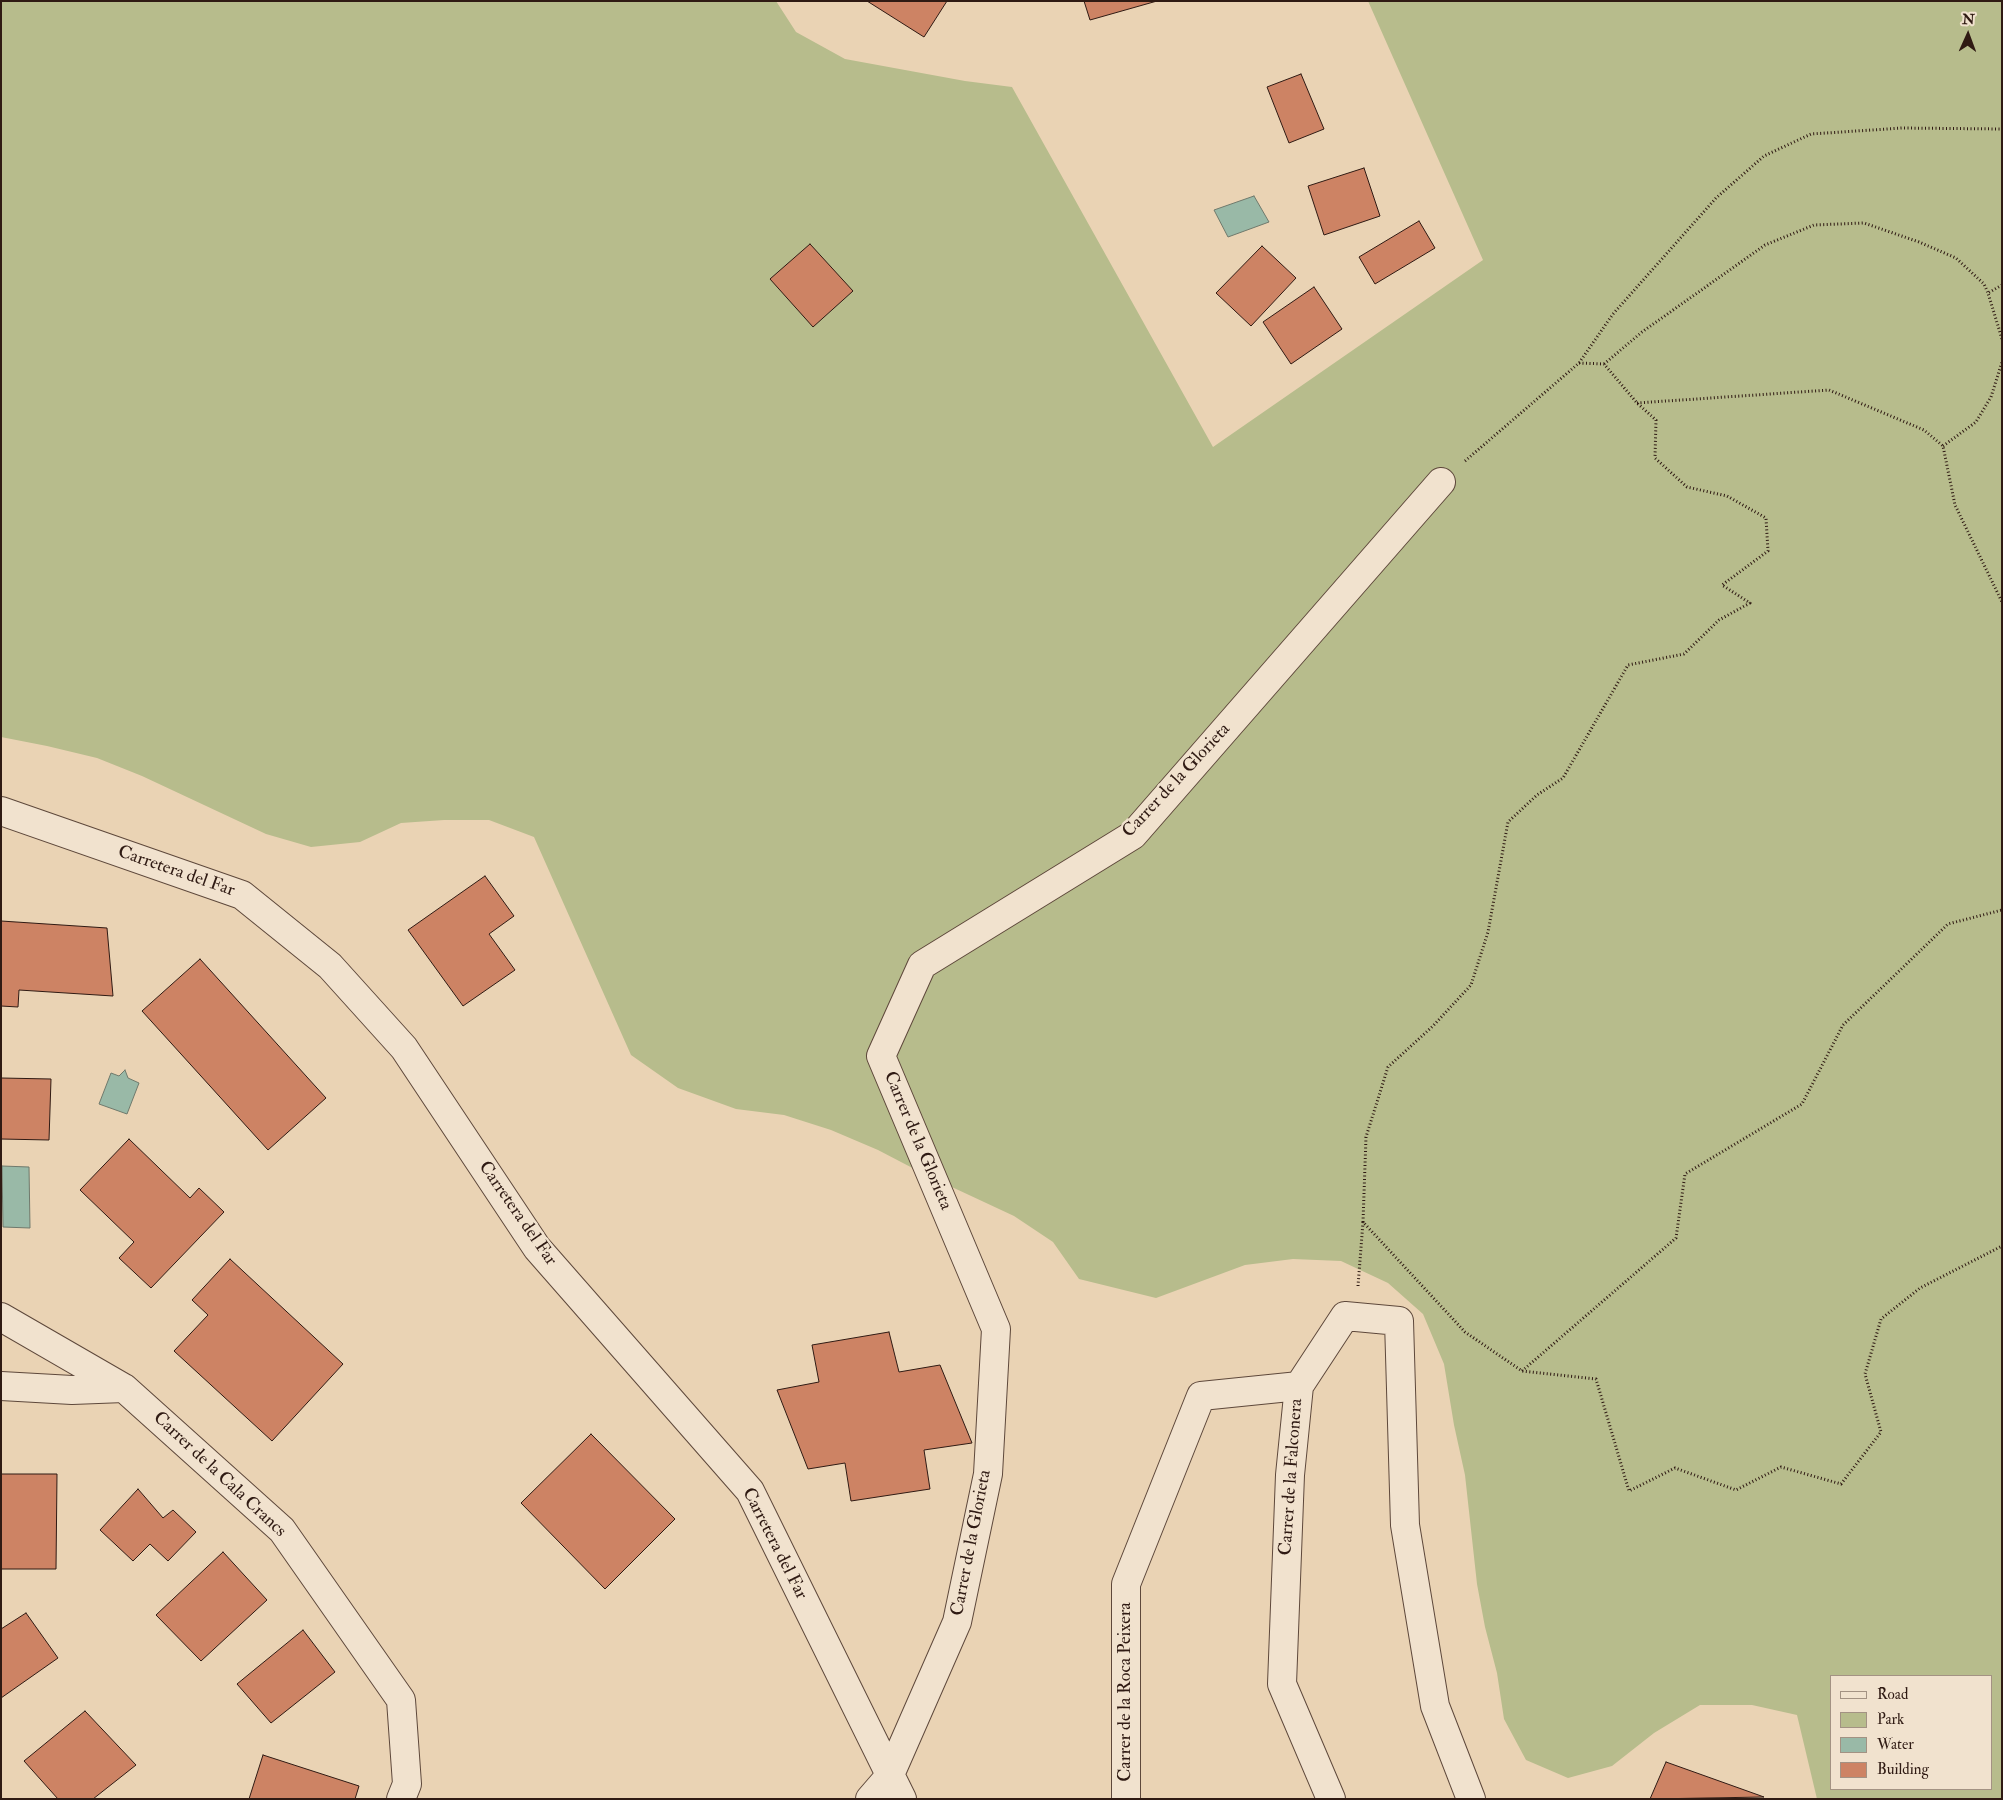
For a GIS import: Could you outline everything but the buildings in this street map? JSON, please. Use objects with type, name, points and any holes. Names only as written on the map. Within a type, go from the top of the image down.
[{"type":"street","name":"Carrer de la Glorieta","points":[[870,1799],[896,1788],[957,1622],[988,1474],[996,1329],[881,1056],[922,965],[1133,835],[1441,482]]},
{"type":"street","name":"Carretera del Far","points":[[1,811],[242,895],[330,966],[404,1048],[537,1248],[750,1491],[896,1788]]},
{"type":"street","name":"Carrer de la Cala Crancs","points":[[1,1316],[124,1388],[282,1530],[401,1700],[407,1784],[401,1799]]},
{"type":"street","points":[[1299,1386],[1344,1316],[1399,1321],[1405,1525],[1435,1706],[1471,1799]]},
{"type":"street","points":[[1,1386],[72,1390],[124,1388]]},
{"type":"street","name":"Carrer de la Falconera","points":[[1126,1584],[1201,1396],[1299,1386],[1290,1475],[1282,1684],[1332,1799]]},
{"type":"street","name":"Carrer de la Roca Peixera","points":[[1126,1584],[1126,1799]]},
{"type":"path","points":[[1441,482],[1580,363],[1613,314],[1716,198],[1764,156],[1811,134],[1902,128],[2002,130]]},
{"type":"path","points":[[1580,363],[1604,364],[1650,327],[1765,245],[1814,225],[1864,224],[1919,242],[1956,258],[1984,284],[2002,339]]},
{"type":"path","points":[[1988,293],[2002,284]]},
{"type":"path","points":[[1943,446],[1976,422],[1991,397],[2002,362]]},
{"type":"path","points":[[1344,1316],[1358,1286],[1363,1222],[1366,1138],[1388,1067],[1433,1026],[1471,985],[1488,932],[1508,822],[1537,795],[1563,778],[1628,665],[1684,654],[1719,620],[1750,603],[1722,585],[1768,551],[1766,518],[1727,496],[1687,487],[1655,458],[1656,420],[1637,403],[1604,364]]},
{"type":"path","points":[[1637,403],[1829,390],[1924,430],[1943,446],[1955,505],[2002,602]]},
{"type":"path","points":[[1522,1372],[1676,1238],[1685,1174],[1802,1104],[1843,1024],[1948,924],[2002,910]]},
{"type":"path","points":[[1363,1222],[1465,1332],[1522,1372],[1596,1379],[1629,1491],[1675,1468],[1736,1490],[1782,1467],[1840,1484],[1881,1432],[1865,1374],[1882,1319],[1920,1288],[2002,1246]]},
{"type":"green space","points":[[1,1],[776,1],[796,32],[845,59],[965,81],[1012,87],[1213,447],[1483,260],[1368,1],[2002,1],[2002,1799],[1817,1799],[1797,1715],[1752,1705],[1700,1705],[1654,1733],[1612,1766],[1568,1778],[1526,1760],[1504,1719],[1497,1673],[1485,1627],[1477,1584],[1465,1475],[1454,1425],[1444,1364],[1423,1314],[1388,1283],[1341,1261],[1293,1259],[1245,1265],[1156,1298],[1079,1279],[1053,1242],[1014,1216],[924,1174],[878,1150],[831,1130],[784,1115],[736,1109],[678,1088],[631,1055],[534,837],[489,820],[444,820],[401,823],[360,842],[311,847],[266,834],[142,776],[97,758],[1,737]]},
{"type":"water","points":[[1254,196],[1269,222],[1228,237],[1214,210]]},
{"type":"water","points":[[125,1070],[128,1078],[139,1083],[127,1114],[99,1104],[111,1073],[119,1076]]},
{"type":"water","points":[[2,1166],[29,1167],[30,1228],[3,1227]]}]
